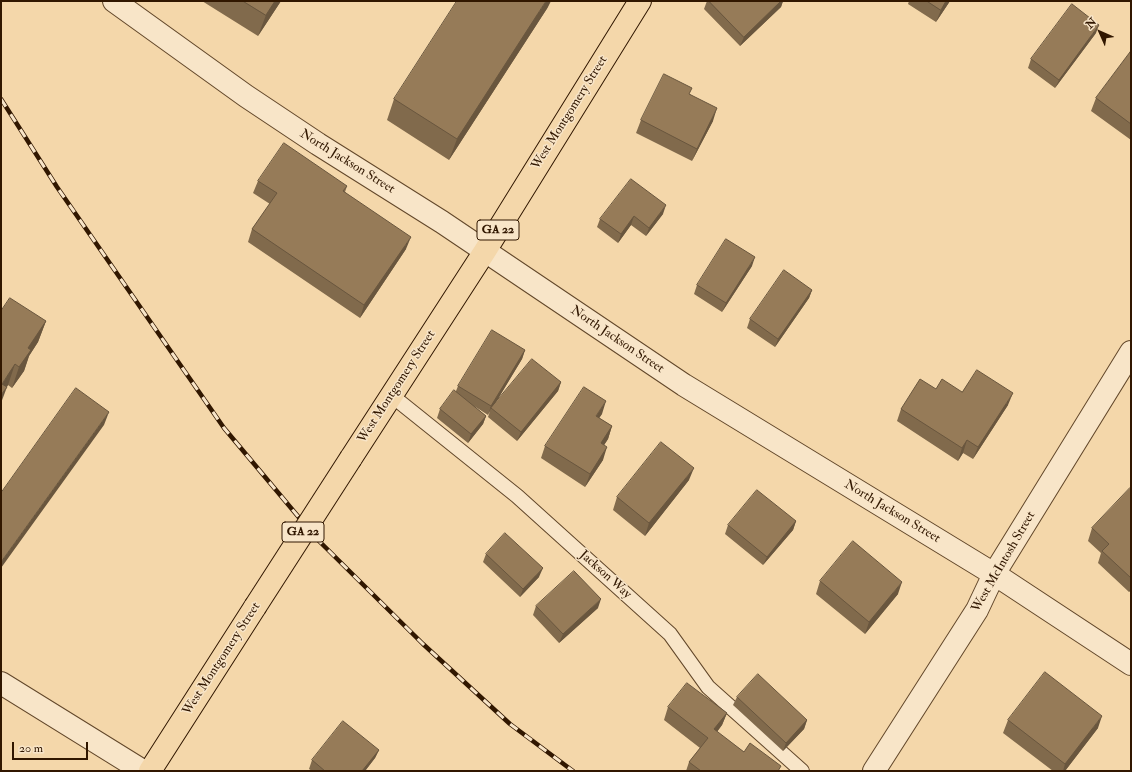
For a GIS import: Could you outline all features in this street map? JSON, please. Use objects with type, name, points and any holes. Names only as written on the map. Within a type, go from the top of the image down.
[{"type":"main road","name":"West Montgomery Street","points":[[150,771],[485,250],[640,1]]},
{"type":"street","name":"North Jackson Street","points":[[114,1],[252,100],[485,250],[684,385],[994,574],[1131,664]]},
{"type":"street","name":"West McIntosh Street","points":[[874,771],[977,610],[994,574],[1131,352]]},
{"type":"street","points":[[1,683],[143,771]]},
{"type":"lane","name":"Jackson Way","points":[[391,395],[517,496],[670,634],[708,688],[802,771]]},
{"type":"building","points":[[243,1],[275,1],[266,15]]},
{"type":"building","points":[[457,1],[546,1],[457,139],[394,99]]},
{"type":"building","points":[[709,1],[781,1],[744,37]]},
{"type":"building","points":[[927,1],[946,1],[941,10]]},
{"type":"building","points":[[1072,4],[1099,25],[1059,80],[1031,59]]},
{"type":"building","points":[[1131,51],[1131,124],[1096,98]]},
{"type":"building","points":[[664,74],[692,88],[689,94],[717,108],[697,149],[641,120]]},
{"type":"building","points":[[284,143],[347,186],[343,191],[411,237],[364,305],[252,229],[277,193],[258,181]]},
{"type":"building","points":[[631,179],[666,205],[649,228],[634,216],[621,234],[600,219]]},
{"type":"building","points":[[726,239],[755,257],[726,303],[697,285]]},
{"type":"building","points":[[784,270],[812,290],[778,339],[750,319]]},
{"type":"building","points":[[10,298],[46,321],[28,348],[31,350],[19,367],[15,364],[2,384],[7,387],[1,395],[1,311]]},
{"type":"building","points":[[492,330],[525,350],[491,406],[458,386]]},
{"type":"building","points":[[532,359],[561,382],[521,432],[491,408]]},
{"type":"building","points":[[977,370],[1013,393],[978,447],[967,440],[962,448],[901,409],[920,379],[936,389],[942,379],[962,392]]},
{"type":"building","points":[[584,387],[606,401],[596,416],[612,426],[601,443],[607,447],[590,474],[545,446]]},
{"type":"building","points":[[76,388],[109,412],[1,562],[1,493]]},
{"type":"building","points":[[454,390],[486,416],[471,434],[440,409]]},
{"type":"building","points":[[661,442],[694,468],[649,523],[617,497]]},
{"type":"building","points":[[1130,488],[1131,578],[1102,551],[1109,544],[1092,528]]},
{"type":"building","points":[[757,490],[796,521],[767,557],[728,525]]},
{"type":"building","points":[[505,533],[543,568],[523,589],[486,554]]},
{"type":"building","points":[[853,541],[902,582],[869,622],[820,581]]},
{"type":"building","points":[[574,571],[601,599],[563,634],[536,606]]},
{"type":"building","points":[[1045,672],[1102,716],[1065,764],[1008,720]]},
{"type":"building","points":[[758,674],[807,720],[786,743],[737,697]]},
{"type":"building","points":[[687,683],[727,713],[714,729],[744,752],[750,743],[781,766],[778,771],[701,771],[689,762],[708,738],[668,707]]},
{"type":"building","points":[[343,721],[379,750],[362,771],[325,771],[312,760]]},
{"type":"railway","points":[[1,99],[57,187],[224,428],[317,539],[423,644],[510,724],[573,771]]}]
